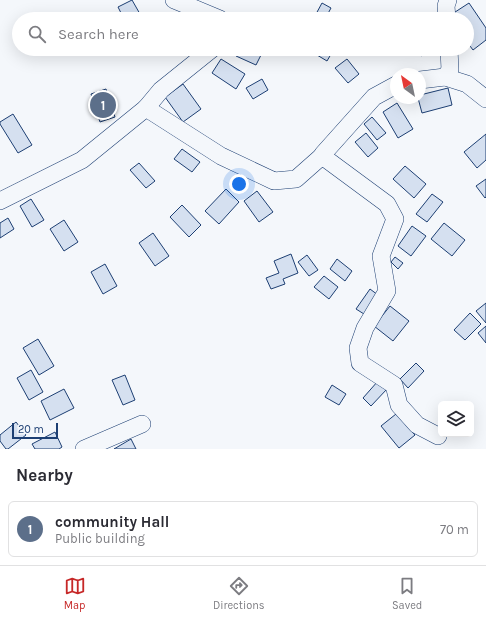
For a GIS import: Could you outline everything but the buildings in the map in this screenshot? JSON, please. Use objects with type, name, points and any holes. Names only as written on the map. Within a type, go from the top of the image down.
[{"type":"street","points":[[174,0],[203,12]]},
{"type":"street","points":[[446,12],[446,6],[448,0]]},
{"type":"street","points":[[0,201],[82,160],[146,108],[161,90],[203,56]]},
{"type":"street","points":[[445,77],[450,70],[449,56]]},
{"type":"street","points":[[426,79],[445,77],[467,84],[486,99]]},
{"type":"street","points":[[146,108],[221,156],[274,181],[296,179],[322,156],[374,97],[390,88]]},
{"type":"street","points":[[322,156],[387,204],[394,219],[381,256],[387,291],[365,328],[358,348],[360,363],[394,385],[399,405],[417,425],[438,436]]},
{"type":"street","points":[[84,449],[142,424]]},
{"type":"place","name":"community Hall","points":[[103,105]]}]
